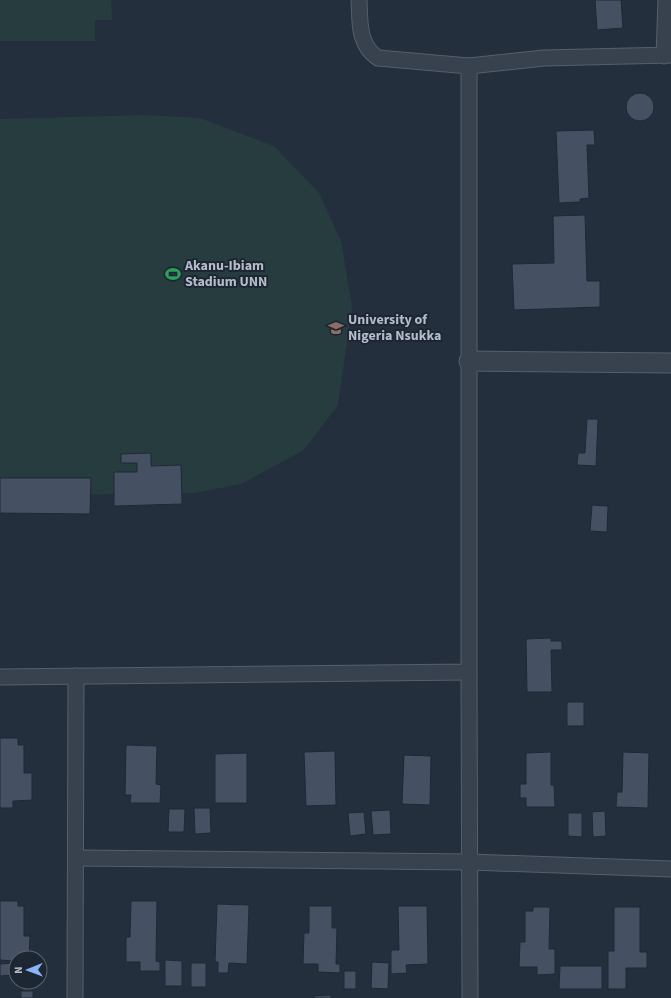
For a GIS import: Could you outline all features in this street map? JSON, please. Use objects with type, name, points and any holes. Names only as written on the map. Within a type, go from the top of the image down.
[{"type":"street","points":[[360,0],[362,40],[370,53],[378,58],[469,66],[544,58],[668,56],[666,0]]},
{"type":"street","points":[[469,66],[470,998]]},
{"type":"street","points":[[469,361],[671,363]]},
{"type":"street","points":[[0,677],[469,672]]},
{"type":"street","points":[[75,998],[76,676]]},
{"type":"street","points":[[76,858],[470,862],[671,869]]},
{"type":"green space","points":[[0,0],[111,0],[112,20],[95,20],[95,41],[0,41]]},
{"type":"green space","name":"Akanu-Ibiam Stadium UNN","points":[[144,115],[200,118],[274,146],[319,193],[341,241],[352,307],[338,405],[304,450],[241,484],[195,493],[0,496],[0,119]]},
{"type":"building","points":[[595,0],[621,0],[623,28],[597,30]]},
{"type":"building","points":[[640,93],[650,97],[654,107],[650,117],[640,121],[630,117],[626,107],[630,97]]},
{"type":"building","points":[[594,130],[595,145],[587,145],[589,198],[580,199],[580,202],[559,203],[556,131]]},
{"type":"building","points":[[585,215],[587,281],[600,281],[600,307],[514,310],[512,264],[554,263],[553,216]]},
{"type":"building","points":[[587,419],[598,419],[596,466],[577,465],[578,453],[585,453]]},
{"type":"building","points":[[151,453],[151,466],[181,465],[182,504],[114,506],[114,472],[137,472],[137,463],[121,463],[121,454]]},
{"type":"building","points":[[0,478],[91,478],[90,514],[0,513]]},
{"type":"building","points":[[592,505],[608,506],[607,532],[590,531]]},
{"type":"building","points":[[551,638],[551,641],[562,641],[562,650],[551,650],[552,692],[527,692],[526,639]]},
{"type":"building","points":[[567,702],[584,702],[584,726],[567,726]]},
{"type":"building","points":[[0,738],[18,738],[18,745],[24,745],[24,773],[32,773],[32,800],[13,801],[13,808],[0,808]]},
{"type":"building","points":[[126,745],[157,746],[156,784],[161,785],[160,803],[130,803],[131,795],[125,795]]},
{"type":"building","points":[[335,751],[336,805],[306,806],[304,752]]},
{"type":"building","points":[[551,752],[551,785],[554,785],[555,807],[526,807],[526,798],[520,798],[520,784],[526,784],[526,753]]},
{"type":"building","points":[[623,752],[649,753],[648,808],[616,807],[617,792],[622,792]]},
{"type":"building","points":[[247,753],[247,803],[215,803],[215,754]]},
{"type":"building","points":[[404,755],[431,756],[430,805],[402,804]]},
{"type":"building","points":[[194,808],[210,808],[211,833],[195,834]]},
{"type":"building","points":[[169,809],[185,809],[184,832],[168,832]]},
{"type":"building","points":[[390,810],[391,834],[373,835],[371,811]]},
{"type":"building","points":[[605,811],[606,836],[593,837],[592,812]]},
{"type":"building","points":[[364,812],[366,834],[350,836],[348,813]]},
{"type":"building","points":[[568,813],[582,813],[582,837],[568,836]]},
{"type":"building","points":[[0,901],[18,901],[18,906],[24,906],[24,936],[30,936],[29,950],[8,950],[8,960],[0,960]]},
{"type":"building","points":[[131,901],[157,901],[156,961],[160,962],[160,971],[140,971],[140,962],[126,962],[126,937],[130,937]]},
{"type":"building","points":[[217,904],[249,905],[247,964],[229,963],[228,973],[218,973],[218,962],[215,962]]},
{"type":"building","points":[[309,906],[332,906],[332,928],[337,928],[336,964],[340,964],[340,973],[318,972],[318,964],[303,964],[304,933],[309,933]]},
{"type":"building","points":[[398,906],[427,906],[428,964],[406,965],[407,973],[391,974],[391,950],[399,950]]},
{"type":"building","points":[[533,907],[550,907],[549,949],[555,949],[555,974],[537,975],[537,967],[519,967],[520,942],[525,942],[525,911],[533,911]]},
{"type":"building","points":[[614,907],[640,907],[640,952],[647,952],[647,968],[626,968],[626,989],[608,989],[608,951],[614,951]]},
{"type":"building","points":[[165,960],[182,961],[182,986],[165,986]]},
{"type":"building","points":[[372,962],[389,963],[388,989],[371,988]]},
{"type":"building","points":[[8,963],[8,975],[0,976],[0,964]]},
{"type":"building","points":[[191,963],[206,963],[206,987],[191,987]]},
{"type":"building","points":[[560,966],[602,966],[602,989],[559,989]]},
{"type":"building","points":[[344,971],[356,971],[356,989],[344,989]]},
{"type":"building","points":[[21,991],[33,991],[33,998],[21,998]]},
{"type":"building","points":[[331,995],[331,998],[314,998],[314,996]]},
{"type":"place","name":"Akanu-Ibiam Stadium UNN","points":[[173,274]]},
{"type":"place","name":"University of Nigeria Nsukka","points":[[336,328]]}]
